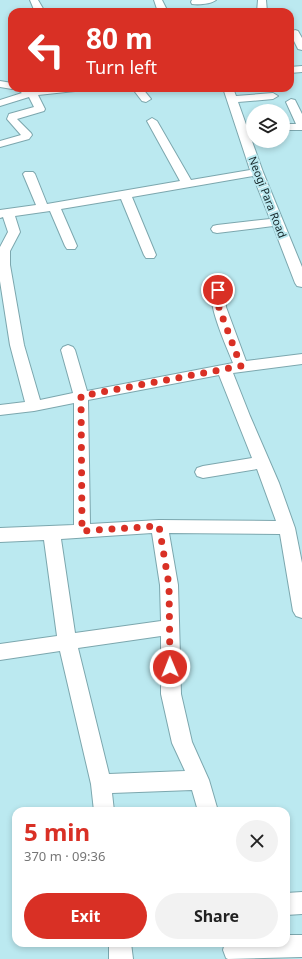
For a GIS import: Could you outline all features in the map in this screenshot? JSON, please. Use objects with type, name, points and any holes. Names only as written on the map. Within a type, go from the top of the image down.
[{"type":"street","points":[[195,2],[212,0]]},
{"type":"street","points":[[296,33],[302,47]]},
{"type":"street","points":[[0,102],[41,92]]},
{"type":"street","points":[[141,92],[146,98]]},
{"type":"street","name":"Neogi Para Road","points":[[229,92],[246,125]]},
{"type":"street","points":[[0,144],[25,137],[27,135],[12,118],[13,116],[39,110],[40,107],[32,93]]},
{"type":"street","points":[[232,100],[273,96]]},
{"type":"street","points":[[290,127],[302,126],[291,102]]},
{"type":"street","points":[[152,121],[187,183]]},
{"type":"street","name":"Neogi Para Road","points":[[252,148],[257,172],[277,222],[296,253],[302,283]]},
{"type":"street","points":[[34,406],[5,308],[2,252],[14,232],[4,213],[49,207],[257,172]]},
{"type":"street","points":[[29,174],[71,246]]},
{"type":"street","points":[[125,194],[150,254]]},
{"type":"street","points":[[217,228],[277,222]]},
{"type":"street","points":[[218,290],[219,308],[241,366]]},
{"type":"street","points":[[68,350],[81,396],[82,531]]},
{"type":"street","points":[[0,410],[34,406],[241,366],[302,359]]},
{"type":"street","points":[[224,369],[242,416],[272,483],[286,528],[302,611]]},
{"type":"street","points":[[203,472],[262,462]]},
{"type":"street","points":[[0,535],[159,526],[286,528]]},
{"type":"street","points":[[159,526],[169,585],[171,694],[182,742],[199,780],[207,807]]},
{"type":"street","points":[[52,533],[67,642],[101,784],[104,807]]},
{"type":"street","points":[[0,652],[170,627]]},
{"type":"street","points":[[101,784],[199,780]]},
{"type":"street","points":[[290,904],[302,903]]},
{"type":"street","points":[[290,947],[302,946]]},
{"type":"street","points":[[120,947],[121,959]]},
{"type":"street","points":[[234,951],[288,947]]},
{"type":"route","points":[[170,667],[169,585],[159,526],[82,531],[81,396],[241,366],[219,308],[218,290]]}]
